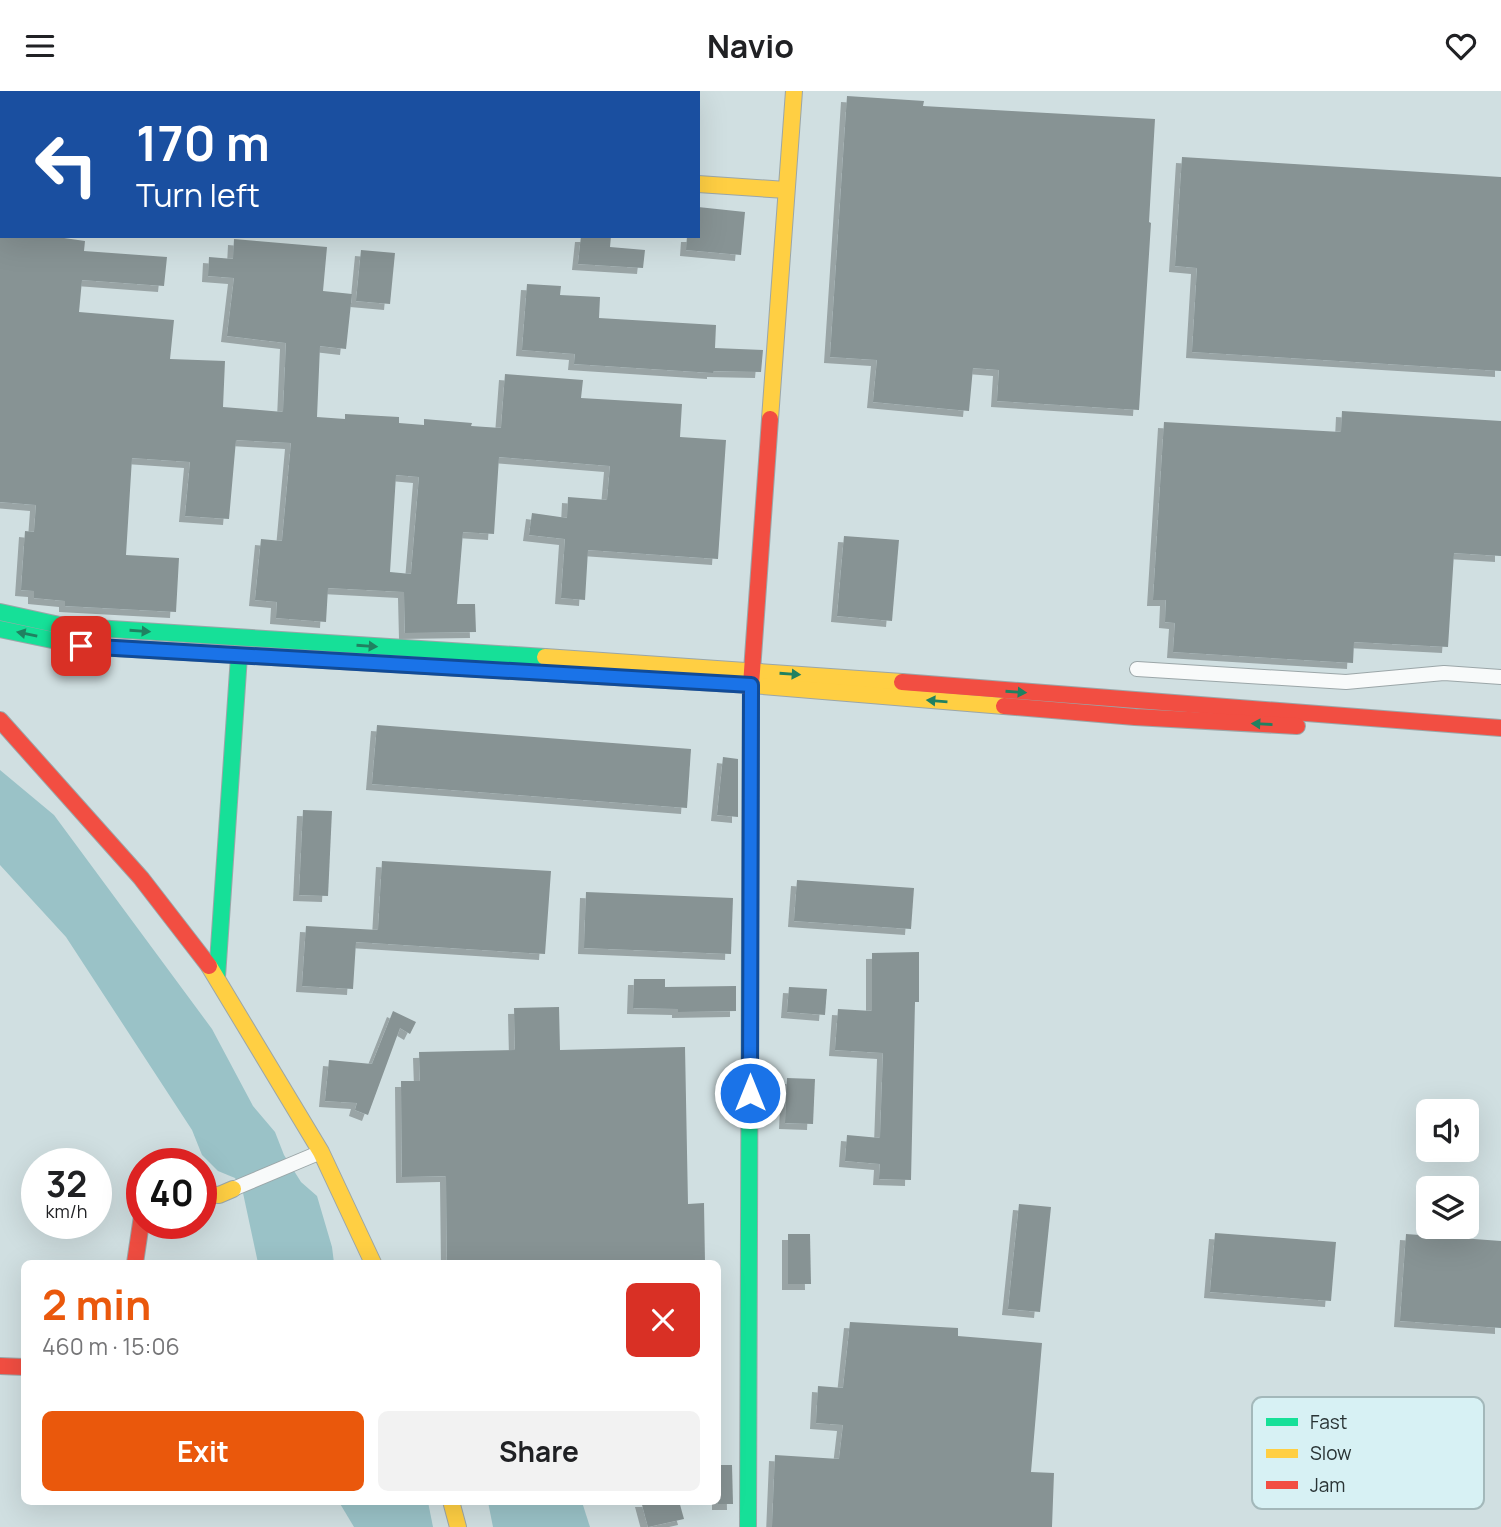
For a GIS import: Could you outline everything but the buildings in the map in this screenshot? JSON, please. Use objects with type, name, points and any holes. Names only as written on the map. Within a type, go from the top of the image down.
[{"type":"street","points":[[748,1527],[751,678],[794,91]]},
{"type":"street","points":[[700,184],[786,190]]},
{"type":"street","points":[[0,612],[64,626],[751,678],[1501,728]]},
{"type":"street","points":[[0,629],[81,646],[239,656],[751,678],[1135,717],[1501,738]]},
{"type":"street","points":[[217,977],[239,656]]},
{"type":"street","points":[[1137,669],[1346,682],[1444,673],[1501,677]]},
{"type":"street","points":[[0,720],[141,878],[217,977],[321,1152],[372,1260]]},
{"type":"street","points":[[217,1195],[321,1152]]},
{"type":"street","points":[[135,1260],[139,1239]]},
{"type":"street","points":[[0,1366],[21,1367]]},
{"type":"street","points":[[452,1505],[458,1527]]},
{"type":"water","points":[[0,770],[54,815],[212,1029],[253,1106],[275,1132],[284,1155],[301,1182],[317,1196],[334,1260],[257,1260],[243,1193],[235,1178],[217,1170],[217,1148],[199,1148],[192,1130],[66,937],[0,865]]},
{"type":"water","points":[[341,1505],[429,1505],[433,1527],[354,1527]]},
{"type":"water","points":[[489,1505],[583,1505],[590,1527],[493,1527]]},
{"type":"traffic: fast","points":[[0,612],[64,626],[545,657]]},
{"type":"traffic: fast","points":[[0,629],[81,646],[480,669]]},
{"type":"traffic: fast","points":[[217,977],[239,656]]},
{"type":"traffic: fast","points":[[748,1527],[750,931]]},
{"type":"traffic: slow","points":[[770,419],[794,91]]},
{"type":"traffic: slow","points":[[700,184],[786,190]]},
{"type":"traffic: slow","points":[[545,657],[902,682]]},
{"type":"traffic: slow","points":[[480,669],[751,685],[1004,706]]},
{"type":"traffic: slow","points":[[209,966],[321,1152],[372,1260]]},
{"type":"traffic: slow","points":[[217,1195],[233,1189]]},
{"type":"traffic: slow","points":[[452,1505],[458,1527]]},
{"type":"traffic: jam","points":[[750,931],[751,685],[770,419]]},
{"type":"traffic: jam","points":[[902,682],[1501,728]]},
{"type":"traffic: jam","points":[[1004,706],[1297,726]]},
{"type":"traffic: jam","points":[[0,720],[141,878],[209,966]]},
{"type":"traffic: jam","points":[[135,1260],[139,1239]]},
{"type":"traffic: jam","points":[[0,1366],[21,1367]]},
{"type":"route","points":[[81,646],[751,685],[750,1093]]}]
